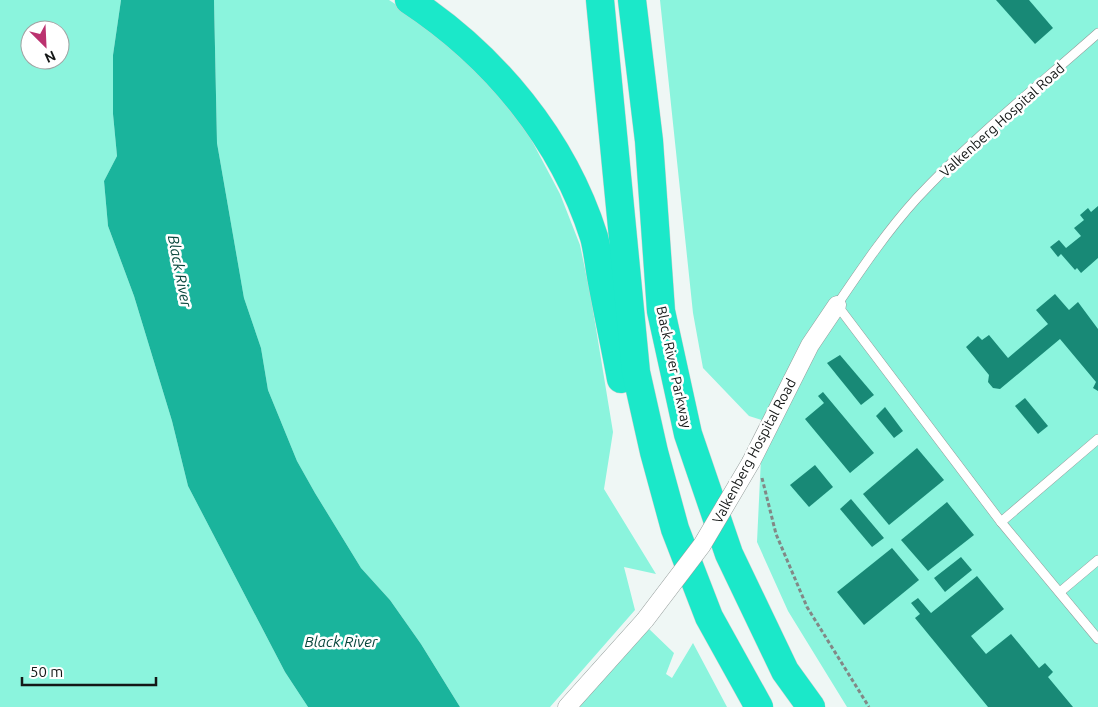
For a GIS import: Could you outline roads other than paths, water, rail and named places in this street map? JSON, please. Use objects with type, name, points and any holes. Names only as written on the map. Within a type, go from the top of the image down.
[{"type":"highway","points":[[409,0],[432,15],[497,72],[540,125],[571,180],[594,238],[627,410],[648,488],[674,563],[709,617],[759,707]]},
{"type":"highway","points":[[600,0],[636,372],[654,452],[675,529],[709,617]]},
{"type":"highway","name":"Black River Parkway","points":[[632,0],[649,140],[661,311],[688,434],[730,554],[785,671],[811,707]]},
{"type":"highway","points":[[647,0],[655,82],[649,140]]},
{"type":"street","name":"Valkenberg Hospital Road","points":[[567,707],[646,620],[702,545],[752,462],[810,345],[837,305]]},
{"type":"lane","name":"Valkenberg Hospital Road","points":[[837,305],[873,252],[917,199],[966,149],[1098,33]]},
{"type":"lane","points":[[837,305],[1001,522],[1098,638]]},
{"type":"lane","points":[[1001,522],[1098,439]]},
{"type":"lane","points":[[1060,592],[1098,560]]},
{"type":"water","name":"Black River","points":[[121,0],[214,0],[217,143],[244,298],[261,348],[268,390],[297,461],[315,493],[361,568],[390,600],[421,644],[460,707],[308,707],[285,672],[188,486],[172,421],[134,296],[108,226],[104,181],[117,156],[113,114],[113,55]]}]
